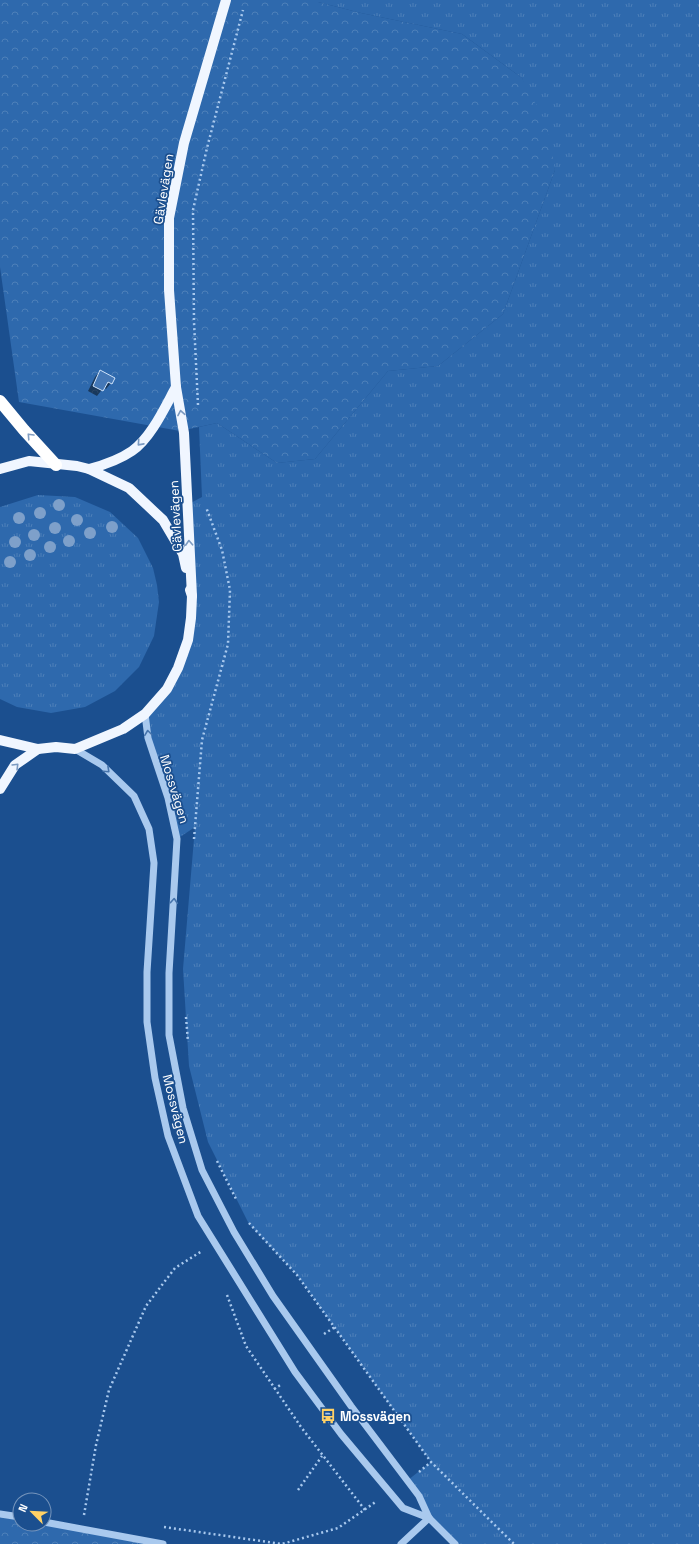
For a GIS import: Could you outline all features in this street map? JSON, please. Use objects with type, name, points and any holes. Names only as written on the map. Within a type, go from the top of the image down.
[{"type":"highway","points":[[0,401],[56,465]]},
{"type":"main road","name":"Gävlevägen","points":[[192,596],[184,433],[176,387],[168,290],[169,218],[184,142],[214,45],[226,0]]},
{"type":"main road","points":[[89,469],[109,464],[133,451],[152,430],[176,387]]},
{"type":"main road","points":[[0,469],[29,461],[77,466],[89,469],[129,488],[163,520],[182,554],[192,596],[192,618],[188,640],[178,668],[167,689],[145,714],[123,729],[74,748],[56,747],[38,749],[0,740]]},
{"type":"main road","points":[[0,789],[15,765],[38,749]]},
{"type":"street","name":"Mossvägen","points":[[145,714],[148,738],[168,798],[177,839],[169,972],[169,1035],[183,1108],[202,1170],[234,1232],[273,1296],[351,1406],[420,1496],[429,1518],[455,1544]]},
{"type":"street","name":"Mossvägen","points":[[74,748],[102,765],[134,796],[149,829],[154,863],[147,972],[147,1022],[155,1078],[166,1129],[198,1216],[295,1372],[341,1434],[404,1508],[429,1518]]},
{"type":"street","points":[[0,1514],[12,1516]]},
{"type":"street","points":[[401,1544],[429,1518]]},
{"type":"street","points":[[52,1523],[163,1544]]},
{"type":"path","points":[[198,410],[194,322],[193,210],[207,148],[243,7]]},
{"type":"path","points":[[193,846],[202,740],[228,644],[230,590],[222,550],[205,504]]},
{"type":"path","points":[[186,1014],[188,1044]]},
{"type":"path","points":[[214,1156],[239,1204]]},
{"type":"path","points":[[246,1217],[249,1224],[297,1275],[431,1462],[514,1544]]},
{"type":"path","points":[[234,1232],[249,1224]]},
{"type":"path","points":[[82,1528],[96,1445],[109,1390],[146,1306],[176,1268],[216,1243]]},
{"type":"path","points":[[225,1289],[246,1346],[274,1389],[322,1456],[365,1510]]},
{"type":"path","points":[[324,1334],[335,1327]]},
{"type":"path","points":[[274,1389],[282,1384]]},
{"type":"path","points":[[298,1490],[322,1456]]},
{"type":"path","points":[[408,1480],[431,1462]]},
{"type":"path","points":[[162,1526],[282,1544],[338,1528],[391,1492]]},
{"type":"path","points":[[85,1512],[92,1514]]},
{"type":"green space","points":[[0,0],[318,0],[318,2],[361,13],[462,34],[522,78],[547,125],[555,170],[503,314],[438,366],[388,371],[315,459],[277,463],[217,423],[180,431],[19,402],[0,267]]},
{"type":"green space","points":[[318,0],[699,0],[699,1544],[455,1544],[429,1518],[408,1480],[431,1462],[297,1275],[249,1224],[208,1142],[189,1066],[183,969],[195,827],[177,839],[145,714],[167,689],[188,640],[187,505],[202,497],[199,427],[217,423],[277,463],[315,459],[388,371],[438,366],[503,314],[555,170],[522,78],[462,34],[361,13],[318,2]]},
{"type":"green space","points":[[38,495],[75,497],[110,512],[138,538],[153,568],[159,602],[154,636],[139,667],[115,691],[85,707],[51,713],[17,707],[0,699],[0,507]]},
{"type":"green space","points":[[0,1514],[12,1516],[12,1532],[52,1532],[52,1525],[163,1544],[0,1544]]},
{"type":"building","points":[[100,370],[115,378],[112,384],[108,382],[103,391],[93,386]]},
{"type":"place","name":"Mossvägen","points":[[328,1416]]}]
